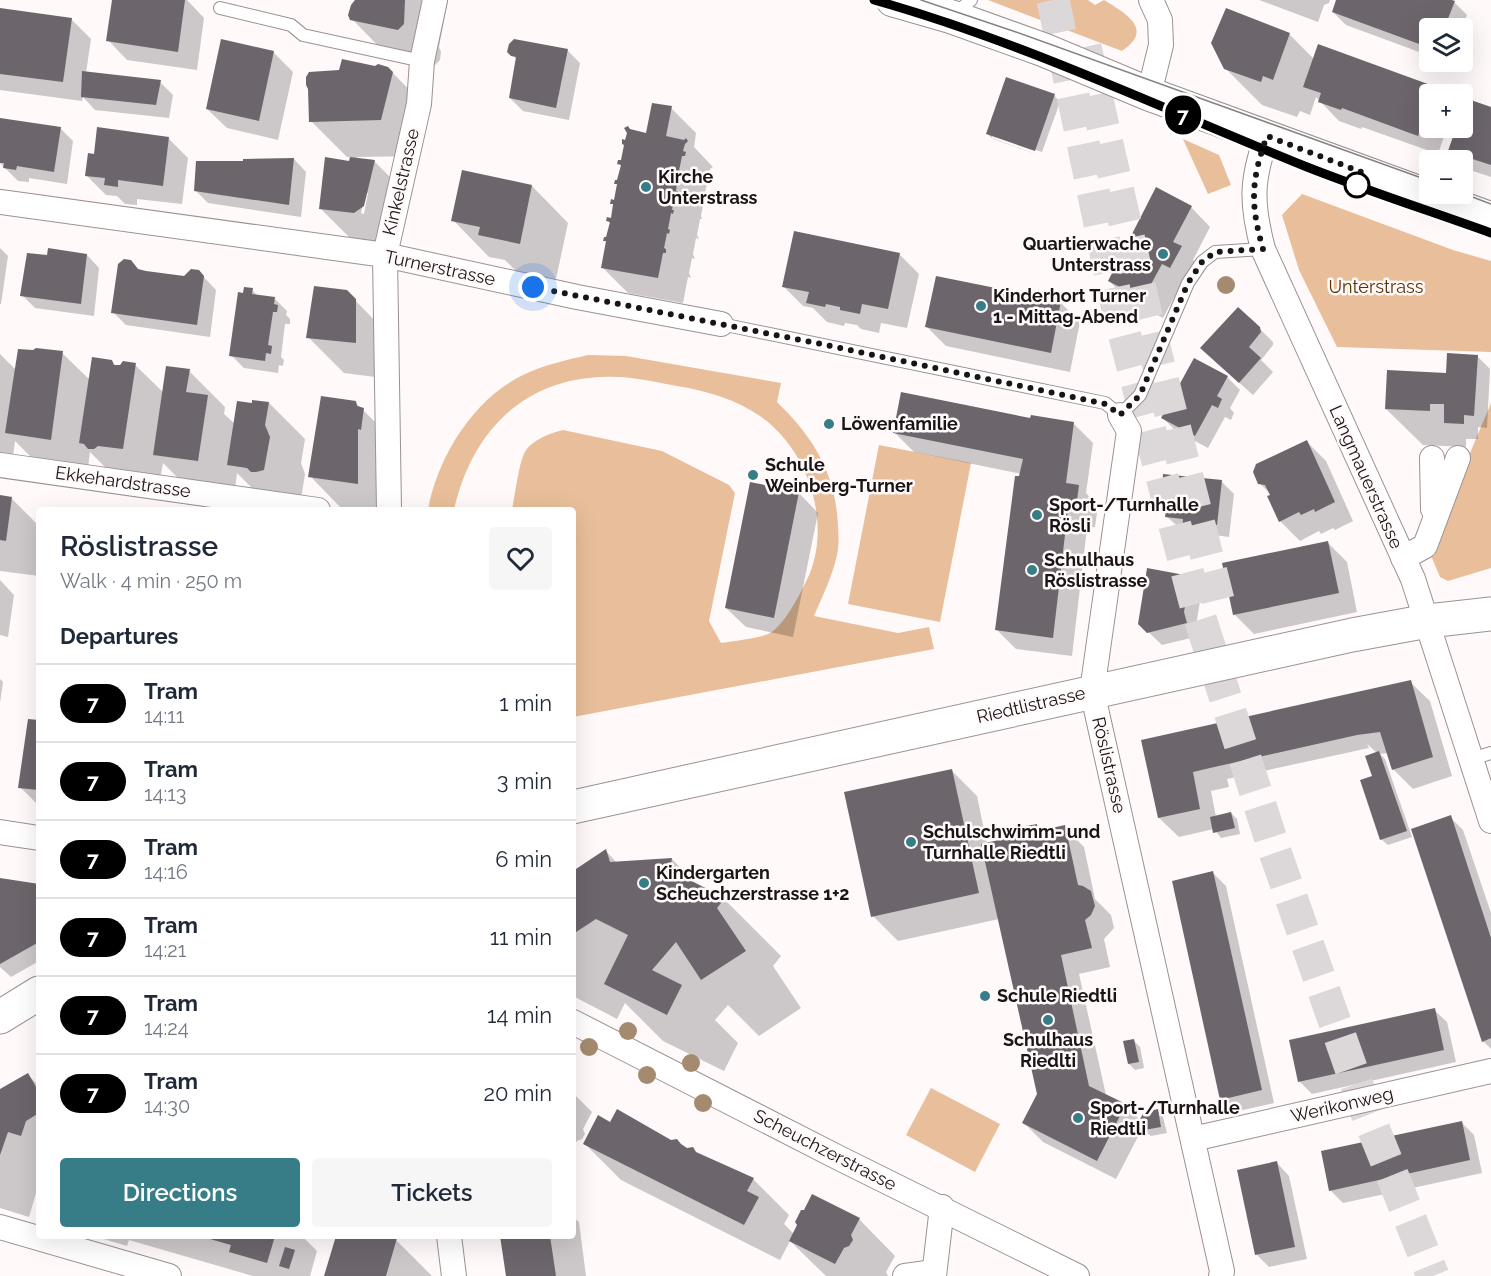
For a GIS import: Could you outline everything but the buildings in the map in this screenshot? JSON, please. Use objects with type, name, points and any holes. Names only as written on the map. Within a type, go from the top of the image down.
[{"type":"street","name":"Kinkelstrasse","points":[[389,507],[385,255],[419,104],[422,61],[435,0]]},
{"type":"street","points":[[893,0],[961,8],[1044,50],[1149,94],[1491,219]]},
{"type":"street","points":[[1149,94],[1161,45],[1160,20],[1151,0]]},
{"type":"street","name":"Langmauerstrasse","points":[[1267,136],[1258,160],[1253,191],[1255,219],[1263,249],[1413,579],[1481,756],[1491,821]]},
{"type":"street","name":"Turnerstrasse","points":[[0,202],[385,255],[577,297],[721,324]]},
{"type":"street","name":"Röslistrasse","points":[[1120,415],[1129,431],[1092,691],[1221,1276]]},
{"type":"street","points":[[1432,458],[1434,523]]},
{"type":"street","points":[[1403,558],[1425,546],[1458,458]]},
{"type":"street","name":"Ekkehardstrasse","points":[[0,465],[297,507]]},
{"type":"street","name":"Riedtlistrasse","points":[[576,806],[1377,630],[1428,621],[1491,614]]},
{"type":"street","points":[[0,832],[36,838]]},
{"type":"street","points":[[0,1017],[36,995]]},
{"type":"street","name":"Scheuchzerstrasse","points":[[576,1024],[1077,1276]]},
{"type":"street","name":"Werikonweg","points":[[1192,1139],[1491,1071]]},
{"type":"street","points":[[905,1276],[934,1274],[942,1208]]},
{"type":"street","points":[[0,1227],[36,1237]]},
{"type":"street","points":[[41,1239],[169,1276]]},
{"type":"street","points":[[449,1239],[454,1276]]},
{"type":"lane","points":[[220,8],[291,26],[303,35],[422,61]]},
{"type":"lane","points":[[1120,415],[1140,395],[1188,283],[1202,262],[1215,252],[1263,249]]},
{"type":"lane","name":"Turnerstrasse","points":[[721,324],[1106,404],[1120,415]]},
{"type":"green space","points":[[988,0],[1088,0],[1095,5],[1104,0],[1128,16],[1136,29],[1136,36],[1132,43],[1122,51]]},
{"type":"green space","points":[[1183,139],[1219,155],[1231,185],[1208,194]]},
{"type":"green space","name":"Unterstrass","points":[[1302,194],[1453,250],[1491,261],[1491,352],[1337,347],[1299,270],[1282,215]]},
{"type":"green space","points":[[588,355],[626,356],[781,383],[777,402],[800,426],[818,452],[830,481],[837,513],[839,539],[837,555],[814,616],[898,633],[929,627],[934,649],[576,716],[576,507],[512,507],[521,462],[526,450],[533,443],[563,430],[662,451],[729,485],[735,493],[709,621],[721,643],[766,635],[782,622],[810,573],[816,551],[818,528],[809,482],[787,441],[771,424],[742,405],[710,393],[619,377],[574,380],[548,388],[525,400],[504,416],[487,435],[473,457],[455,507],[429,507],[440,470],[449,451],[473,415],[505,386],[531,371]]},
{"type":"green space","points":[[1491,403],[1491,568],[1448,581],[1440,577],[1429,551]]},
{"type":"green space","points":[[879,445],[971,463],[940,622],[848,604]]},
{"type":"green space","points":[[931,1088],[1000,1124],[975,1172],[906,1135]]},
{"type":"tunnel","points":[[1053,0],[1119,314],[1197,609],[1274,849],[1365,1108],[1433,1276]]},
{"type":"tunnel","points":[[1085,47],[1145,311],[1218,600]]},
{"type":"tram line","points":[[874,0],[930,17],[1039,56],[1307,167],[1491,233]]},
{"type":"tram line","name":"7","points":[[874,0],[957,25],[1012,45],[1308,167],[1491,233]]},
{"type":"tram line","points":[[921,0],[1419,177]]},
{"type":"tram line","points":[[1473,197],[1491,204]]},
{"type":"place","name":"Kirche Unterstrass","points":[[646,187]]},
{"type":"place","name":"Quartierwache Unterstrass","points":[[1163,254]]},
{"type":"place","name":"Kinderhort Turner 1 - Mittag-Abend","points":[[981,306]]},
{"type":"place","name":"Löwenfamilie","points":[[829,424]]},
{"type":"place","name":"Schule Weinberg-Turner","points":[[753,475]]},
{"type":"place","name":"Sport-/Turnhalle Rösli","points":[[1037,515]]},
{"type":"place","name":"Schulhaus Röslistrasse","points":[[1032,570]]},
{"type":"place","name":"Schulschwimm- und Turnhalle Riedtli","points":[[911,842]]},
{"type":"place","name":"Kindergarten Scheuchzerstrasse 1+2","points":[[644,883]]},
{"type":"place","name":"Schule Riedtli","points":[[985,996]]},
{"type":"place","name":"Schulhaus Riedlti","points":[[1048,1020]]},
{"type":"place","name":"Sport-/Turnhalle Riedtli","points":[[1078,1118]]},
{"type":"route","points":[[533,287],[1106,404],[1120,415],[1140,395],[1188,283],[1202,262],[1215,252],[1263,249],[1255,219],[1253,191],[1258,160],[1267,136],[1364,173],[1357,185]]}]
